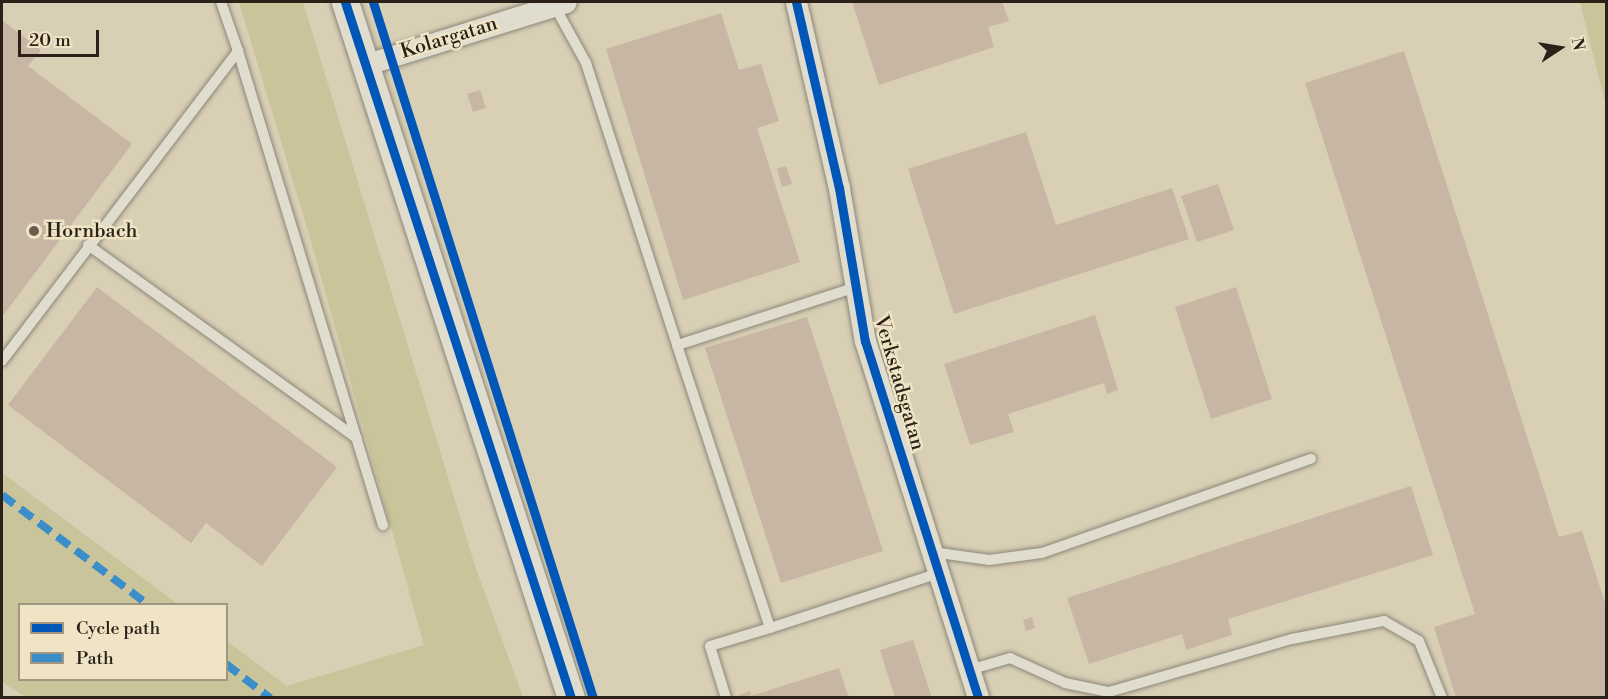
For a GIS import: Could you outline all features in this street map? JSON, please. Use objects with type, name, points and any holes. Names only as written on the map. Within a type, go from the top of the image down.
[{"type":"street","points":[[345,2],[571,698]]},
{"type":"street","name":"Verkstadsgatan","points":[[796,2],[839,188],[865,340],[978,698]]},
{"type":"street","name":"Kolargatan","points":[[367,64],[560,3]]},
{"type":"lane","points":[[221,2],[383,525]]},
{"type":"lane","points":[[560,3],[586,63],[770,628]]},
{"type":"lane","points":[[2,361],[88,244],[237,51]]},
{"type":"lane","points":[[88,244],[357,438]]},
{"type":"lane","points":[[677,345],[856,286]]},
{"type":"lane","points":[[932,552],[989,560],[1042,553],[1311,459]]},
{"type":"lane","points":[[726,698],[710,646],[939,573]]},
{"type":"lane","points":[[969,670],[1010,658],[1065,683],[1109,692],[1292,639],[1384,621],[1419,641],[1442,698]]},
{"type":"shaded area","points":[[239,2],[303,2],[476,569],[523,697],[27,698],[2,682],[2,473],[177,603],[18,603],[18,681],[228,681],[228,642],[287,686],[424,645],[311,241]]},
{"type":"shaded area","points":[[1580,2],[1606,2],[1606,106]]},
{"type":"building","points":[[852,2],[1002,2],[1009,21],[988,27],[994,47],[879,85]]},
{"type":"building","points":[[721,13],[739,70],[761,64],[779,121],[757,128],[800,262],[683,300],[606,49]]},
{"type":"building","name":"Hornbach","points":[[2,20],[41,50],[28,66],[132,144],[2,317]]},
{"type":"building","points":[[1404,51],[1559,537],[1582,531],[1606,606],[1606,698],[1456,698],[1434,627],[1475,614],[1305,83]]},
{"type":"building","points":[[480,90],[486,108],[473,112],[467,94]]},
{"type":"building","points":[[1026,132],[1056,225],[1172,188],[1189,239],[954,314],[908,169]]},
{"type":"building","points":[[786,166],[792,184],[782,187],[777,169]]},
{"type":"building","points":[[1218,184],[1234,230],[1197,242],[1181,196]]},
{"type":"building","points":[[97,287],[337,467],[262,566],[206,523],[191,543],[8,405]]},
{"type":"building","points":[[1236,287],[1272,399],[1211,419],[1175,307]]},
{"type":"building","points":[[1095,315],[1118,390],[1107,394],[1104,383],[1008,414],[1014,432],[970,445],[944,364]]},
{"type":"building","points":[[807,317],[883,551],[781,583],[705,348]]},
{"type":"building","points":[[1411,486],[1433,555],[1228,619],[1232,635],[1186,650],[1182,634],[1089,664],[1067,598]]},
{"type":"building","points":[[1032,617],[1035,628],[1026,631],[1023,620]]},
{"type":"building","points":[[913,640],[932,698],[895,698],[880,650]]},
{"type":"building","points":[[839,668],[849,698],[732,698],[750,691],[751,696]]},
{"type":"marked path","points":[[2,495],[146,603]]},
{"type":"marked path","points":[[228,666],[270,698]]},
{"type":"cycle path","points":[[345,2],[571,698]]},
{"type":"cycle path","points":[[373,2],[593,698]]},
{"type":"cycle path","points":[[796,2],[839,188],[865,341],[978,698]]},
{"type":"place","name":"Hornbach","points":[[34,231]]}]
